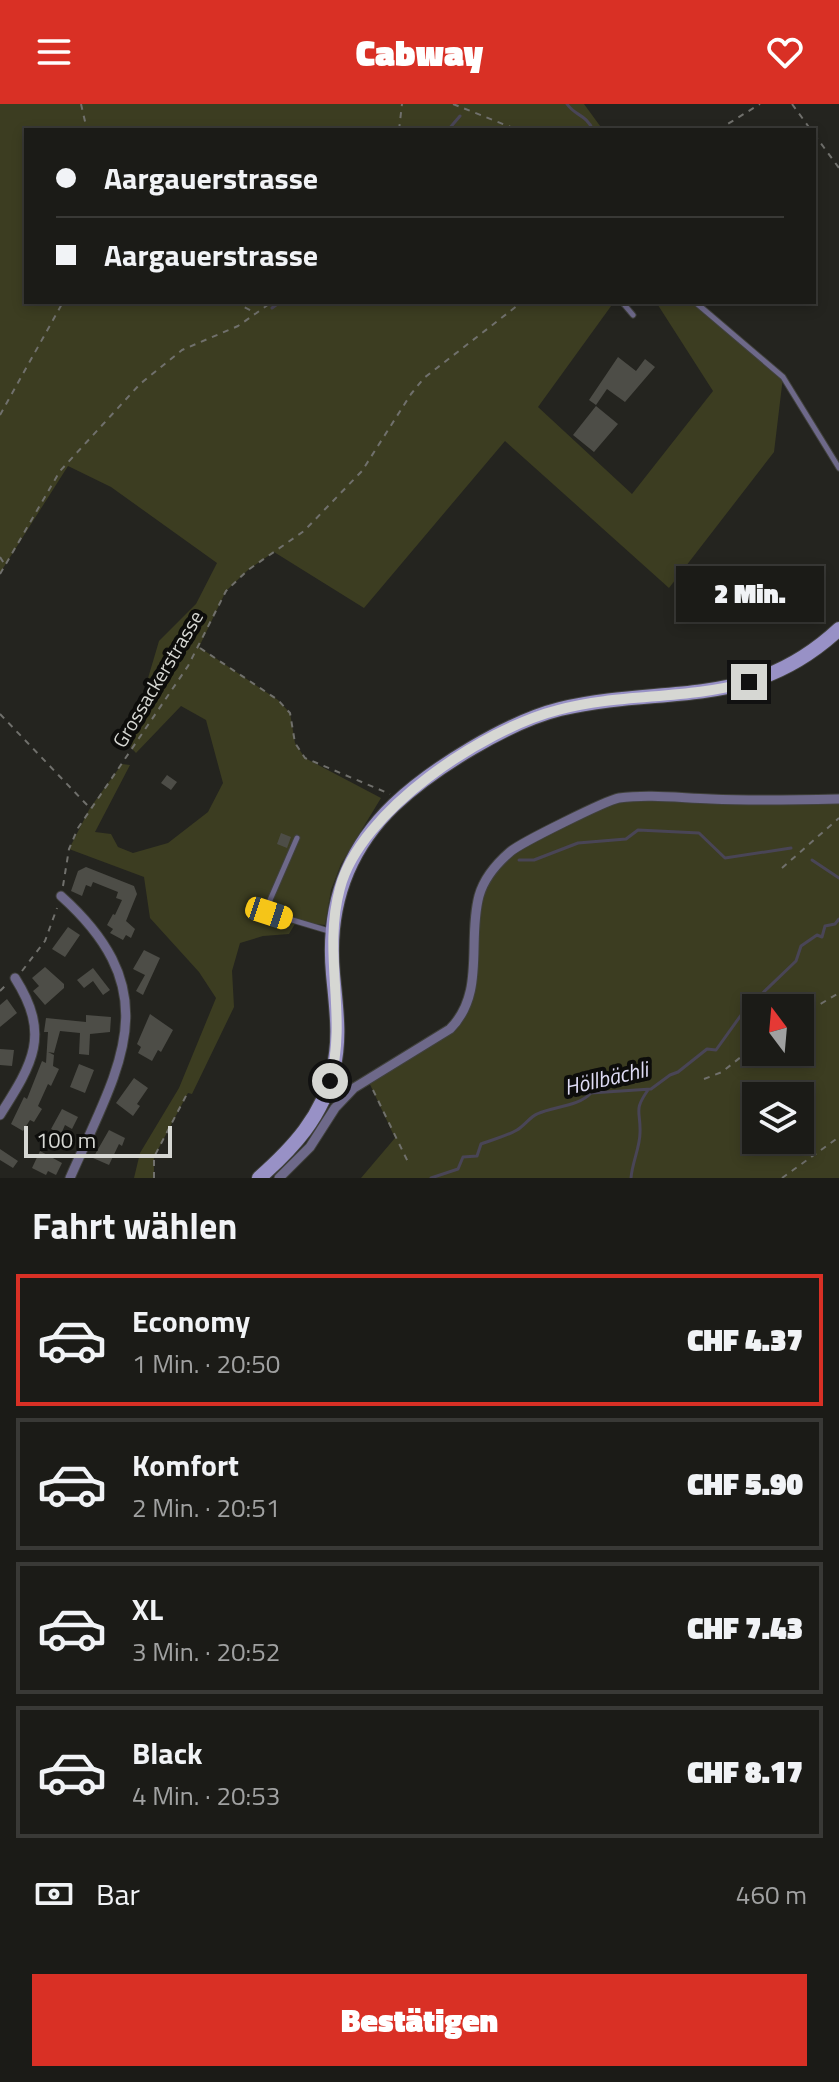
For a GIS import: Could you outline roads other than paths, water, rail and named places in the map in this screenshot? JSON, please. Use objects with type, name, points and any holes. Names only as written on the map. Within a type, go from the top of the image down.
[{"type":"main road","points":[[259,1178],[289,1151],[308,1127],[330,1081],[338,1033],[332,932],[340,889],[347,869],[371,830],[401,799],[459,757],[544,714],[590,704],[695,694],[749,682],[800,658],[839,629]]},
{"type":"street","points":[[279,1178],[310,1147],[343,1098],[367,1078],[419,1049],[461,1018],[473,982],[474,915],[484,879],[511,850],[615,799],[640,796],[768,801],[839,799]]},
{"type":"street","points":[[61,896],[83,915],[104,941],[121,983],[126,1013],[123,1051],[113,1082],[70,1178]]},
{"type":"street","points":[[0,1115],[29,1067],[35,1035],[30,1005],[15,978]]},
{"type":"lane","points":[[624,304],[633,315]]},
{"type":"lane","points":[[697,304],[783,377],[839,468]]},
{"type":"lane","points":[[297,838],[270,900],[269,913],[332,932]]},
{"type":"waterway","points":[[567,104],[592,128]]},
{"type":"waterway","points":[[450,128],[460,116]]},
{"type":"waterway","points":[[272,308],[277,304]]},
{"type":"waterway","points":[[519,860],[534,860],[578,843],[626,839],[638,830],[699,833],[725,858],[791,848]]},
{"type":"waterway","points":[[812,860],[839,878]]},
{"type":"waterway","name":"Höllbächli","points":[[431,1178],[458,1169],[463,1157],[477,1156],[481,1144],[517,1130],[537,1114],[579,1101],[591,1093],[651,1089],[707,1049],[716,1050],[744,1011],[796,961],[801,946],[817,935],[822,937],[825,926],[835,924],[839,919]]},
{"type":"waterway","points":[[631,1178],[640,1138],[639,1107],[648,1090]]}]
